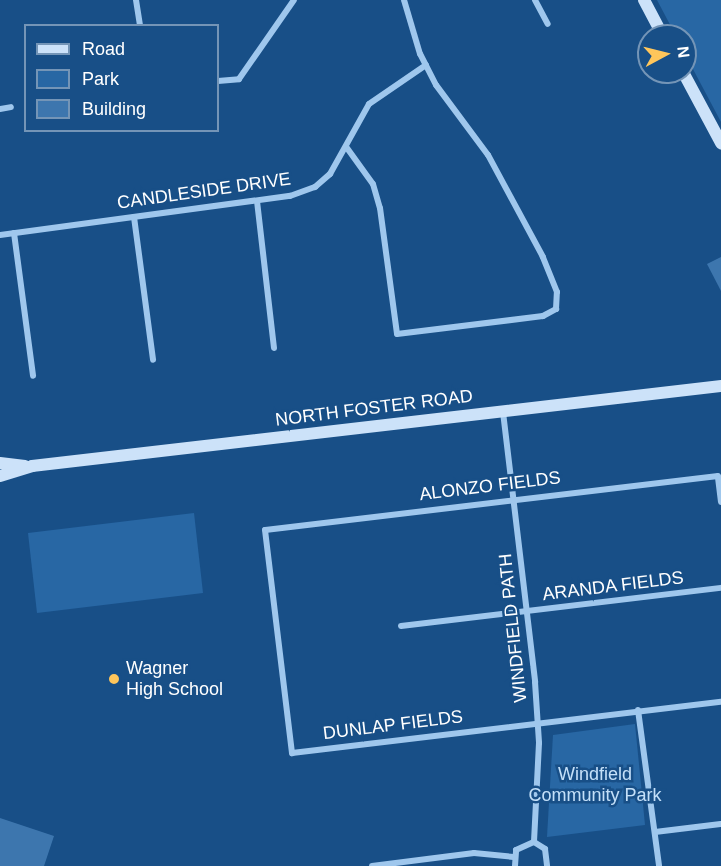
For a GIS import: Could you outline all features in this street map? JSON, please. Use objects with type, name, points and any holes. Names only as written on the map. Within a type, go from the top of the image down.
[{"type":"main road","points":[[644,0],[657,24]]},
{"type":"main road","points":[[689,84],[721,143]]},
{"type":"main road","name":"NORTH FOSTER ROAD","points":[[0,476],[32,466],[721,386]]},
{"type":"main road","name":"NORTH FOSTER ROAD","points":[[0,463],[32,466]]},
{"type":"street","points":[[136,0],[140,24]]},
{"type":"street","points":[[219,81],[239,79],[294,0]]},
{"type":"street","points":[[347,148],[373,184],[380,208],[397,334],[543,316],[556,309],[557,292],[546,266],[499,176],[426,65],[404,0]]},
{"type":"street","points":[[535,0],[548,24]]},
{"type":"street","name":"CANDLESIDE DRIVE","points":[[0,235],[257,201],[315,187],[347,148],[369,104],[426,65]]},
{"type":"street","points":[[0,109],[11,107]]},
{"type":"street","points":[[257,201],[274,348]]},
{"type":"street","points":[[134,217],[153,360]]},
{"type":"street","points":[[14,233],[33,376]]},
{"type":"street","name":"WINDFIELD PATH","points":[[503,412],[527,611],[537,722],[534,842],[545,849],[547,866]]},
{"type":"street","name":"ALONZO FIELDS","points":[[265,530],[513,498],[718,476],[721,502]]},
{"type":"street","name":"DUNLAP FIELDS","points":[[265,530],[292,753],[537,722],[721,702]]},
{"type":"street","name":"ARANDA FIELDS","points":[[401,626],[721,588]]},
{"type":"street","points":[[638,710],[659,866]]},
{"type":"street","points":[[655,832],[721,824]]},
{"type":"street","points":[[515,866],[514,856],[521,845],[534,842]]},
{"type":"street","points":[[372,866],[474,853],[514,856]]},
{"type":"green space","points":[[657,0],[721,0],[721,122],[697,77],[697,24],[670,24]]},
{"type":"green space","points":[[194,513],[203,593],[37,613],[28,533]]},
{"type":"green space","name":"Windfield Community Park","points":[[635,724],[645,825],[547,837],[553,735]]},
{"type":"building","points":[[721,257],[721,291],[707,264]]},
{"type":"building","points":[[0,818],[54,836],[44,866],[0,866]]},
{"type":"place","name":"Wagner High School","points":[[114,679]]}]
